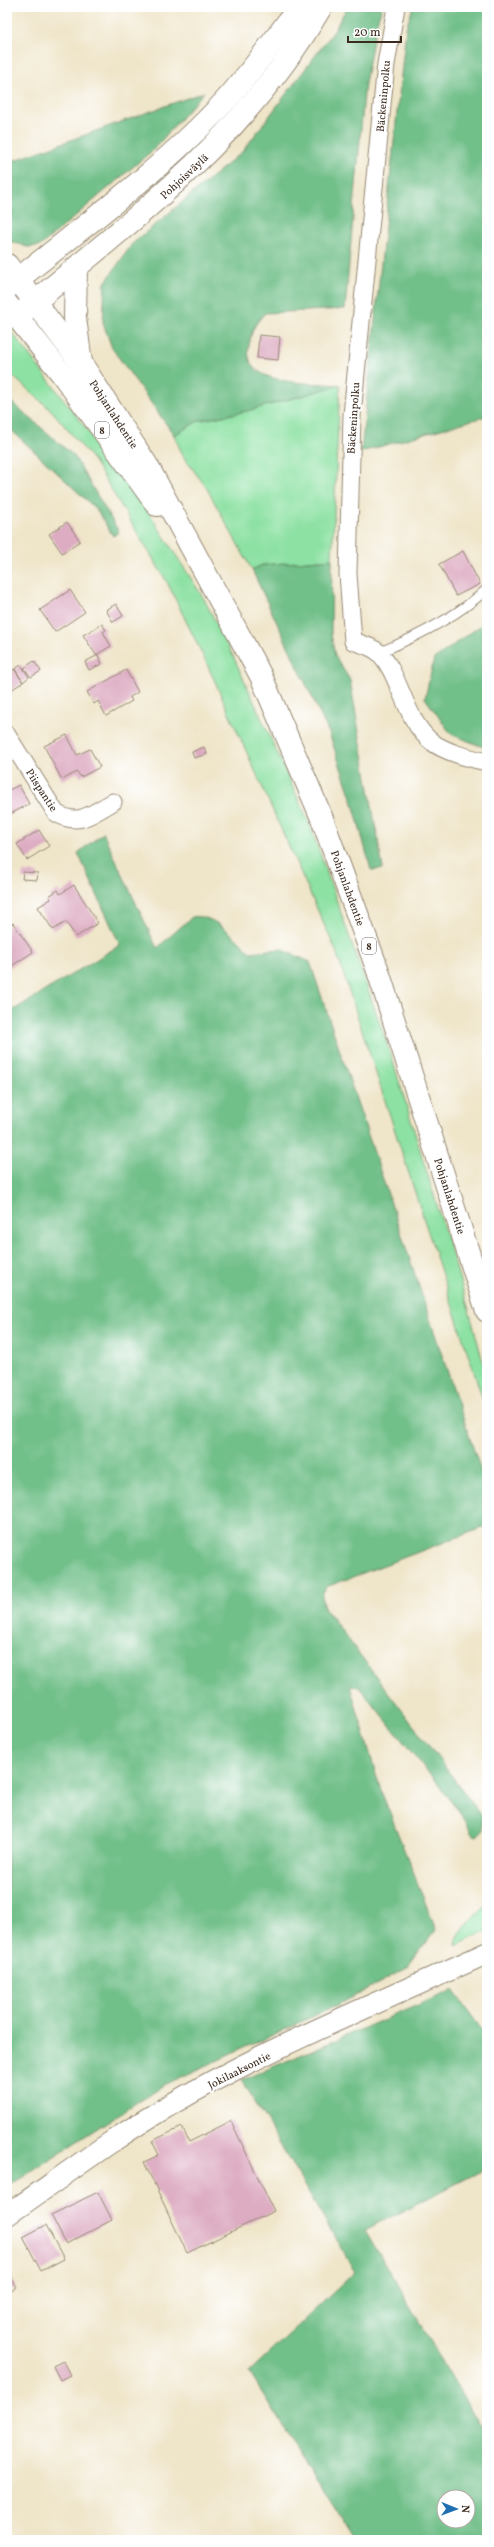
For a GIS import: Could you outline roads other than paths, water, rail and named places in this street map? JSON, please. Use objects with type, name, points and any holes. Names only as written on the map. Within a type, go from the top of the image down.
[{"type":"main road","points":[[11,277],[99,215],[198,128],[252,68],[298,7]]},
{"type":"main road","name":"Pohjoisväylä","points":[[12,311],[35,302],[168,191],[211,150],[272,81],[300,42],[321,7]]},
{"type":"main road","points":[[76,268],[75,318],[81,363]]},
{"type":"main road","name":"Pohjanlahdentie","points":[[11,277],[35,302],[81,363],[148,467],[261,676],[321,816],[377,968],[486,1310]]},
{"type":"main road","name":"Pohjanlahdentie","points":[[12,311],[62,374],[136,478],[196,557]]},
{"type":"street","name":"Bäckeninpolku","points":[[378,652],[353,641],[348,574],[349,467],[352,414],[386,64],[396,7]]},
{"type":"street","points":[[378,652],[387,665],[410,714],[432,742],[450,751],[487,762]]},
{"type":"street","name":"Piispantie","points":[[7,735],[56,813],[68,820],[81,819],[113,802]]},
{"type":"street","name":"Jokilaaksontie","points":[[7,2215],[106,2145],[170,2105],[344,2018],[487,1953]]},
{"type":"lane","points":[[378,652],[401,643],[468,608],[487,589]]}]
